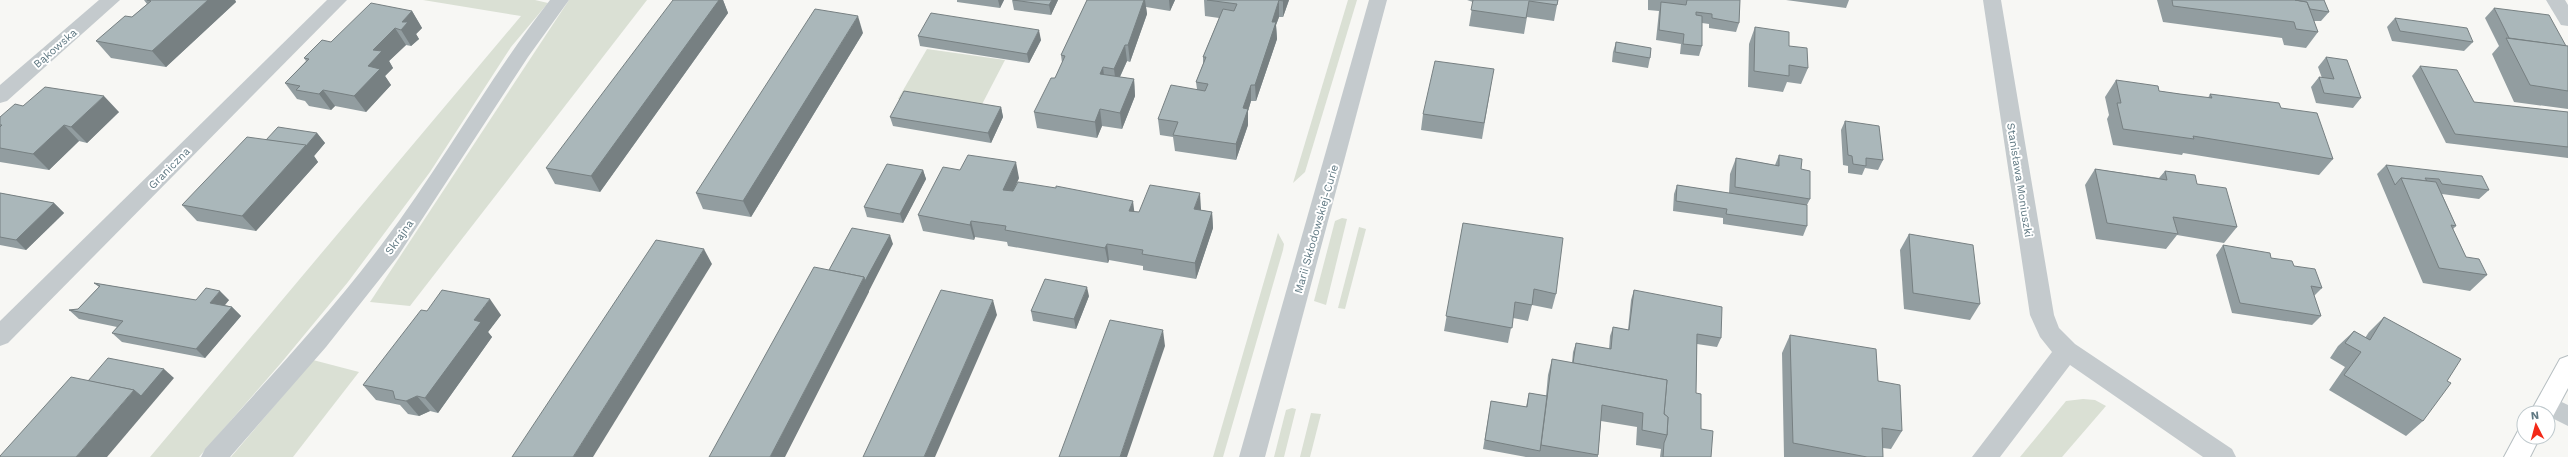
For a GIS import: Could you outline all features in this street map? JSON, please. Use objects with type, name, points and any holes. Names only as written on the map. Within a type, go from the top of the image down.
[{"type":"street","name":"Bąkowska","points":[[0,96],[111,0]]},
{"type":"street","name":"Graniczna","points":[[0,336],[338,0]]},
{"type":"street","name":"Skrajna","points":[[214,457],[376,270],[413,218],[523,49],[560,0]]},
{"type":"street","name":"Marii Skłodowskiej-Curie","points":[[1252,457],[1378,0]]},
{"type":"street","name":"Stanisława Moniuszki","points":[[1992,0],[2042,315],[2052,338],[2067,351],[2223,457]]},
{"type":"street","points":[[2555,0],[2568,20]]},
{"type":"street","points":[[1985,457],[2067,351]]},
{"type":"street","points":[[2546,405],[2568,366]]},
{"type":"street","points":[[2517,457],[2524,445]]},
{"type":"lane","points":[[2556,413],[2568,417]]},
{"type":"shaded area","points":[[423,0],[535,0],[548,3],[511,47],[430,172],[348,282],[281,363],[199,457],[150,457],[521,16]]},
{"type":"shaded area","points":[[569,0],[647,0],[410,306],[370,302]]},
{"type":"shaded area","points":[[1348,0],[1357,0],[1305,172],[1293,183]]},
{"type":"shaded area","points":[[927,49],[1005,60],[978,112],[898,99]]},
{"type":"shaded area","points":[[1342,218],[1347,219],[1326,305],[1314,301],[1335,221]]},
{"type":"shaded area","points":[[1359,227],[1366,229],[1345,309],[1338,308]]},
{"type":"shaded area","points":[[1278,233],[1284,244],[1283,250],[1223,457],[1213,457]]},
{"type":"shaded area","points":[[313,360],[359,372],[293,457],[231,457]]},
{"type":"shaded area","points":[[2083,399],[2095,400],[2106,406],[2062,457],[2020,457],[2066,401]]},
{"type":"shaded area","points":[[1292,408],[1296,409],[1284,457],[1274,457],[1286,410]]},
{"type":"shaded area","points":[[1311,413],[1321,414],[1310,457],[1300,457]]},
{"type":"building","points":[[147,0],[208,0],[152,51],[96,41],[125,16],[132,17],[151,1]]},
{"type":"building","points":[[673,0],[719,0],[591,176],[546,168]]},
{"type":"building","points":[[1013,0],[1052,0],[1049,5]]},
{"type":"building","points":[[1087,0],[1144,0],[1128,45],[1125,45],[1114,69],[1103,67],[1100,74],[1134,79],[1120,113],[1100,109],[1095,122],[1034,112],[1051,78],[1055,78],[1065,56],[1061,55]]},
{"type":"building","points":[[1207,0],[1279,0],[1272,22],[1276,22],[1255,85],[1251,85],[1243,108],[1248,109],[1236,144],[1173,135],[1178,122],[1158,119],[1171,85],[1205,91],[1208,84],[1196,82],[1206,57],[1203,57],[1223,9],[1234,11],[1237,4]]},
{"type":"building","points":[[1473,0],[1558,0],[1557,5],[1529,1],[1526,18],[1471,10]]},
{"type":"building","points":[[1687,0],[1740,0],[1739,23],[1712,18],[1712,14],[1696,12],[1696,15],[1702,16],[1702,46],[1683,44],[1684,34],[1659,30],[1661,2],[1686,5]]},
{"type":"building","points":[[2172,0],[2295,0],[2307,2],[2318,32],[2296,29],[2294,22],[2173,6]]},
{"type":"building","points":[[2295,0],[2324,0],[2329,12],[2310,9],[2307,2]]},
{"type":"building","points":[[371,3],[412,11],[402,22],[408,22],[401,30],[395,28],[373,50],[382,51],[368,66],[380,69],[354,96],[323,90],[319,94],[296,90],[300,86],[285,83],[309,59],[304,58],[322,40],[331,42]]},
{"type":"building","points":[[2494,8],[2549,15],[2566,46],[2509,38]]},
{"type":"building","points":[[815,9],[858,16],[743,201],[696,193]]},
{"type":"building","points":[[931,13],[1039,30],[1027,54],[918,36]]},
{"type":"building","points":[[2395,18],[2467,28],[2473,42],[2400,31]]},
{"type":"building","points":[[1755,27],[1789,32],[1789,46],[1807,48],[1808,68],[1789,65],[1789,76],[1754,71]]},
{"type":"building","points":[[2506,38],[2568,46],[2568,91],[2530,85]]},
{"type":"building","points":[[1616,42],[1651,48],[1650,58],[1615,52]]},
{"type":"building","points":[[2326,57],[2347,60],[2361,98],[2324,93],[2319,77],[2334,79]]},
{"type":"building","points":[[1435,61],[1494,69],[1484,123],[1423,114]]},
{"type":"building","points":[[2420,66],[2457,70],[2474,102],[2568,112],[2568,147],[2455,134]]},
{"type":"building","points":[[2116,80],[2158,86],[2159,91],[2212,98],[2210,94],[2279,103],[2281,108],[2317,113],[2333,159],[2193,136],[2194,139],[2123,129],[2117,103],[2121,103]]},
{"type":"building","points":[[45,87],[104,96],[71,127],[64,125],[33,154],[0,148],[0,127],[2,125],[0,125],[0,117],[15,104],[23,106]]},
{"type":"building","points":[[904,91],[1001,107],[988,133],[890,117]]},
{"type":"building","points":[[1845,121],[1879,126],[1883,160],[1866,158],[1866,166],[1853,164],[1852,156],[1848,155]]},
{"type":"building","points":[[278,127],[317,133],[306,146],[266,140]]},
{"type":"building","points":[[247,137],[306,145],[242,216],[182,205]]},
{"type":"building","points":[[968,155],[1016,162],[1003,190],[1013,191],[1018,182],[1056,188],[1056,186],[1133,201],[1129,211],[1139,212],[1150,185],[1200,193],[1194,209],[1212,212],[1195,263],[1142,254],[1143,250],[1107,244],[1105,248],[1005,230],[1006,226],[971,221],[970,225],[918,215],[943,167],[960,170]]},
{"type":"building","points":[[1779,155],[1802,159],[1801,169],[1810,171],[1810,199],[1735,187],[1736,158],[1779,166]]},
{"type":"building","points":[[887,164],[923,170],[900,214],[864,207]]},
{"type":"building","points":[[2386,165],[2482,176],[2489,190],[2442,184],[2439,179],[2425,178],[2427,181],[2401,178],[2395,185]]},
{"type":"building","points":[[2095,169],[2167,180],[2165,171],[2195,175],[2197,184],[2226,188],[2237,227],[2173,217],[2178,234],[2107,223]]},
{"type":"building","points":[[2401,178],[2436,182],[2456,226],[2451,225],[2466,257],[2479,259],[2487,275],[2439,268]]},
{"type":"building","points":[[1677,185],[1807,205],[1807,226],[1726,214],[1727,209],[1676,201]]},
{"type":"building","points":[[0,193],[54,203],[16,240],[0,237]]},
{"type":"building","points":[[1463,223],[1563,238],[1556,294],[1534,289],[1532,305],[1515,302],[1512,328],[1446,316]]},
{"type":"building","points":[[852,228],[890,235],[865,281],[864,277],[829,270]]},
{"type":"building","points":[[1909,234],[1973,245],[1980,304],[1913,293]]},
{"type":"building","points":[[656,240],[704,249],[573,457],[512,457]]},
{"type":"building","points":[[2223,245],[2270,253],[2271,258],[2292,261],[2294,266],[2315,269],[2322,288],[2311,286],[2321,316],[2240,303]]},
{"type":"building","points":[[814,267],[864,277],[770,457],[709,457]]},
{"type":"building","points":[[1045,279],[1087,287],[1074,319],[1031,311]]},
{"type":"building","points":[[94,283],[196,300],[206,288],[220,291],[210,303],[232,307],[196,349],[112,333],[123,321],[69,310],[78,309],[100,286]]},
{"type":"building","points":[[442,290],[490,299],[474,320],[481,322],[425,398],[417,396],[406,401],[395,399],[393,391],[363,385],[421,310],[427,311]]},
{"type":"building","points":[[941,290],[993,300],[924,457],[863,457]]},
{"type":"building","points":[[1634,290],[1722,307],[1721,338],[1697,334],[1696,393],[1701,394],[1701,429],[1713,431],[1711,457],[1663,457],[1664,443],[1667,435],[1668,417],[1664,414],[1667,380],[1573,363],[1576,343],[1611,349],[1613,327],[1629,330]]},
{"type":"building","points":[[2384,317],[2461,359],[2447,381],[2451,383],[2423,421],[2344,375],[2361,352],[2345,343],[2354,331],[2370,340]]},
{"type":"building","points":[[1110,320],[1163,330],[1120,457],[1059,457]]},
{"type":"building","points":[[1790,335],[1876,349],[1878,381],[1900,385],[1902,431],[1882,428],[1883,457],[1867,457],[1793,443]]},
{"type":"building","points":[[108,358],[164,369],[141,396],[134,390],[88,381]]},
{"type":"building","points":[[1552,359],[1667,380],[1664,414],[1668,417],[1667,435],[1642,430],[1643,413],[1602,405],[1598,455],[1541,445]]},
{"type":"building","points":[[71,377],[134,390],[76,457],[0,457],[0,456]]},
{"type":"building","points":[[1529,393],[1547,396],[1540,451],[1485,440],[1491,401],[1527,407]]}]
